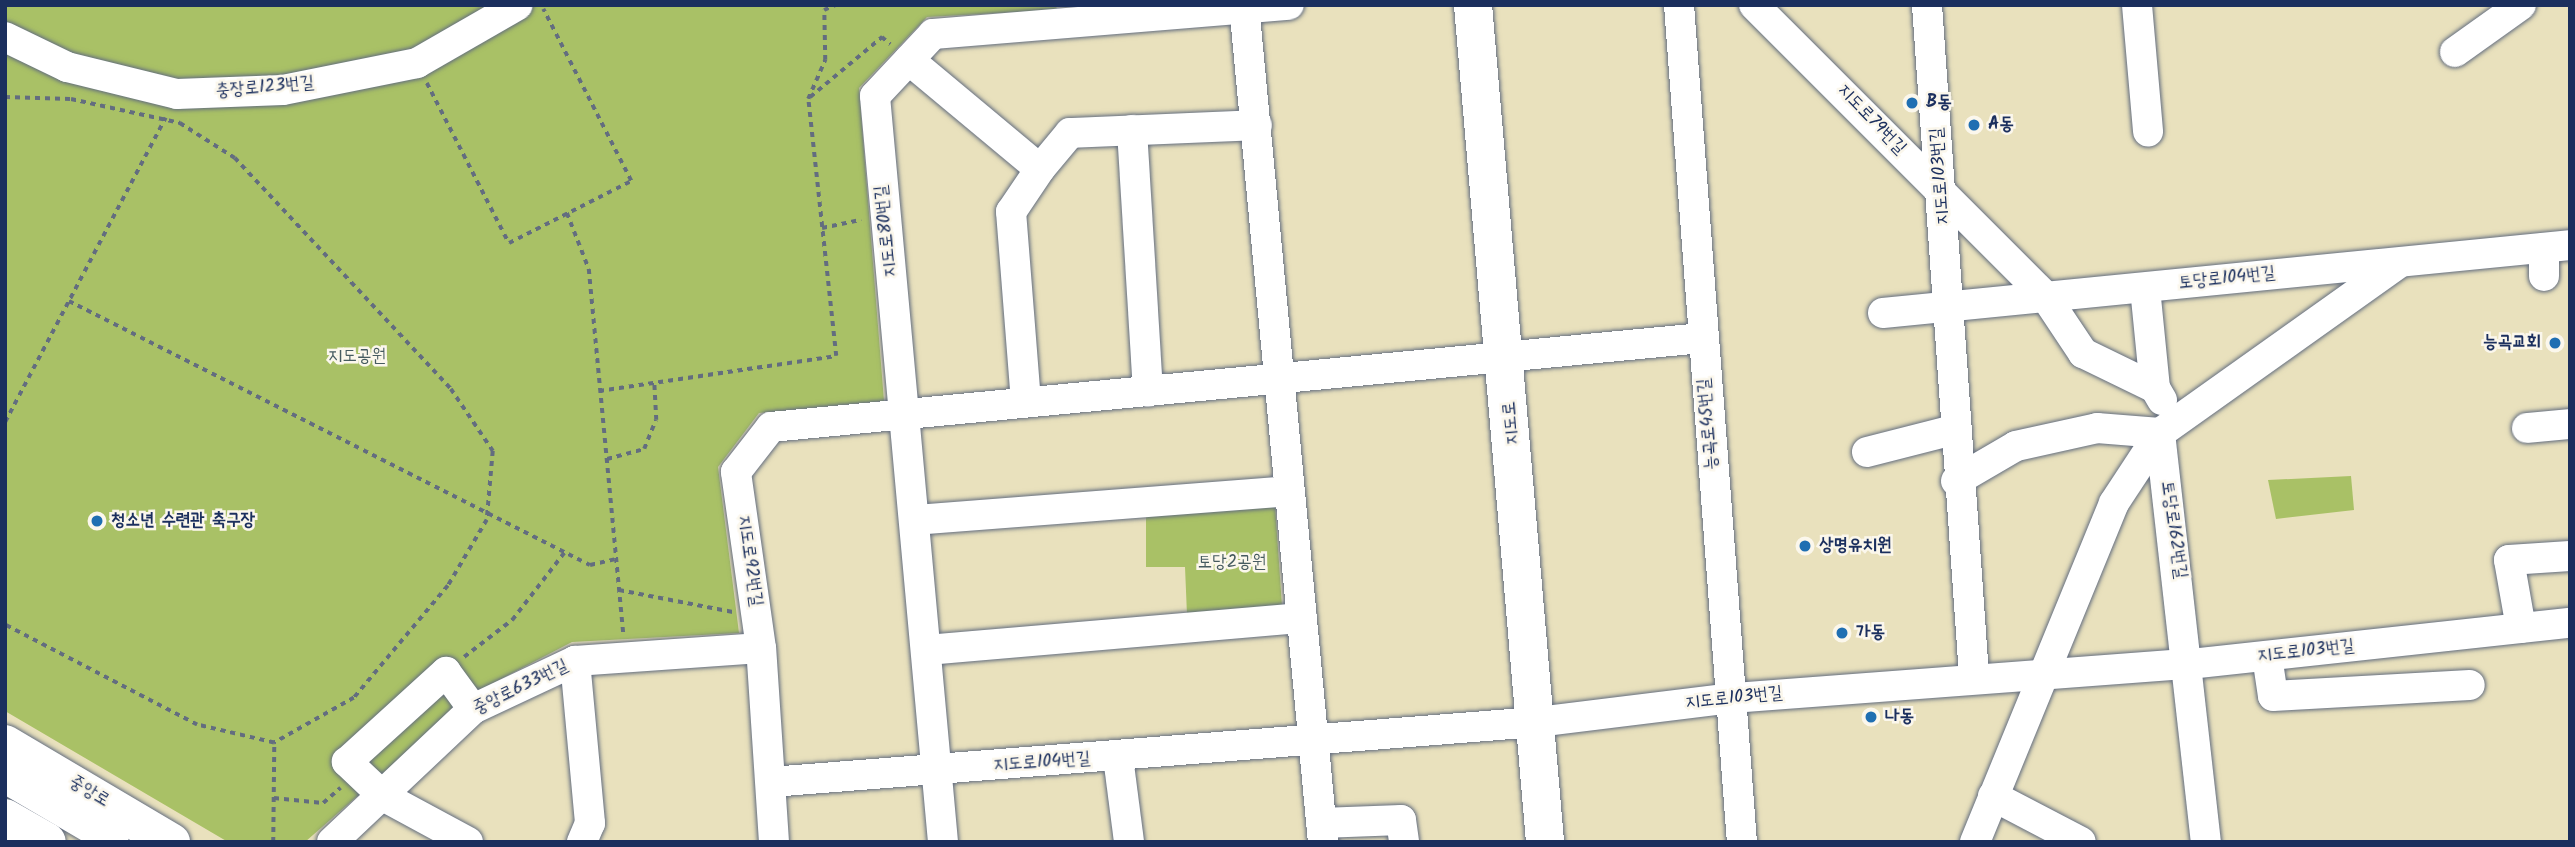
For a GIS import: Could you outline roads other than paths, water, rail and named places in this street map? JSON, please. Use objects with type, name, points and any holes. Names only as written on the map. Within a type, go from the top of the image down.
[{"type":"main road","name":"지도로","points":[[1473,5],[1508,360],[1545,842]]},
{"type":"main road","name":"중앙로","points":[[5,744],[171,842]]},
{"type":"main road","points":[[5,818],[47,842]]},
{"type":"street","name":"충장로123번길","points":[[5,37],[68,67],[177,94],[283,90],[417,63],[518,5]]},
{"type":"street","name":"지도로80번길","points":[[906,414],[875,96],[933,34],[1073,13],[1289,5]]},
{"type":"street","name":"능곡로45번길","points":[[1679,5],[1742,842]]},
{"type":"street","name":"지도로79번길","points":[[1754,5],[2045,296],[2082,354],[2155,388]]},
{"type":"street","name":"지도로103번길","points":[[1927,5],[1944,195],[1946,308],[1956,481],[1974,676]]},
{"type":"street","points":[[2137,5],[2147,132]]},
{"type":"street","points":[[1246,6],[1278,381],[1322,832],[1401,820],[1404,842]]},
{"type":"street","points":[[2455,52],[2510,8]]},
{"type":"street","points":[[909,61],[1040,169]]},
{"type":"street","points":[[1026,402],[1011,212],[1040,169],[1070,133],[1257,125]]},
{"type":"street","points":[[1132,130],[1149,393]]},
{"type":"street","name":"토당로104번길","points":[[1883,313],[2399,262],[2553,256]]},
{"type":"street","points":[[1975,842],[2114,503],[2167,427],[2399,262]]},
{"type":"street","name":"토당로162번길","points":[[2144,288],[2155,388],[2167,427],[2206,842]]},
{"type":"street","name":"지도로92번길","points":[[774,842],[761,648],[736,472],[771,427],[1508,360],[1702,338]]},
{"type":"street","points":[[906,414],[943,842]]},
{"type":"street","points":[[2527,428],[2570,424]]},
{"type":"street","points":[[1956,481],[2016,446],[2097,428],[2167,427]]},
{"type":"street","points":[[1867,452],[1953,430]]},
{"type":"street","points":[[915,520],[1289,491]]},
{"type":"street","points":[[2521,628],[2510,560],[2570,556]]},
{"type":"street","points":[[927,650],[1302,618]]},
{"type":"street","name":"지도로103번길","points":[[1537,722],[1733,698],[1974,676],[2190,664],[2570,623]]},
{"type":"street","name":"중앙로633번길","points":[[332,842],[473,709],[575,662],[761,648]]},
{"type":"street","points":[[2267,656],[2273,696],[2470,685]]},
{"type":"street","points":[[575,662],[590,823],[582,842]]},
{"type":"street","points":[[468,842],[383,796],[347,762],[446,672],[473,709]]},
{"type":"street","name":"지도로104번길","points":[[771,782],[1118,757],[1537,722]]},
{"type":"street","points":[[5,756],[57,773]]},
{"type":"street","points":[[1118,757],[1129,842]]},
{"type":"street","points":[[5,778],[114,842]]},
{"type":"street","points":[[1993,796],[2081,842]]},
{"type":"place","name":"B동","points":[[1912,103]]},
{"type":"place","name":"A동","points":[[1974,125]]},
{"type":"place","name":"능곡교회","points":[[2555,343]]},
{"type":"place","name":"청소년 수련관 축구장","points":[[97,521]]},
{"type":"place","name":"상명유치원","points":[[1805,546]]},
{"type":"place","name":"가동","points":[[1842,633]]},
{"type":"place","name":"나동","points":[[1871,717]]},
{"type":"park label","name":"지도공원","points":[[357,357]]},
{"type":"park label","name":"토당2공원","points":[[1232,563]]}]
